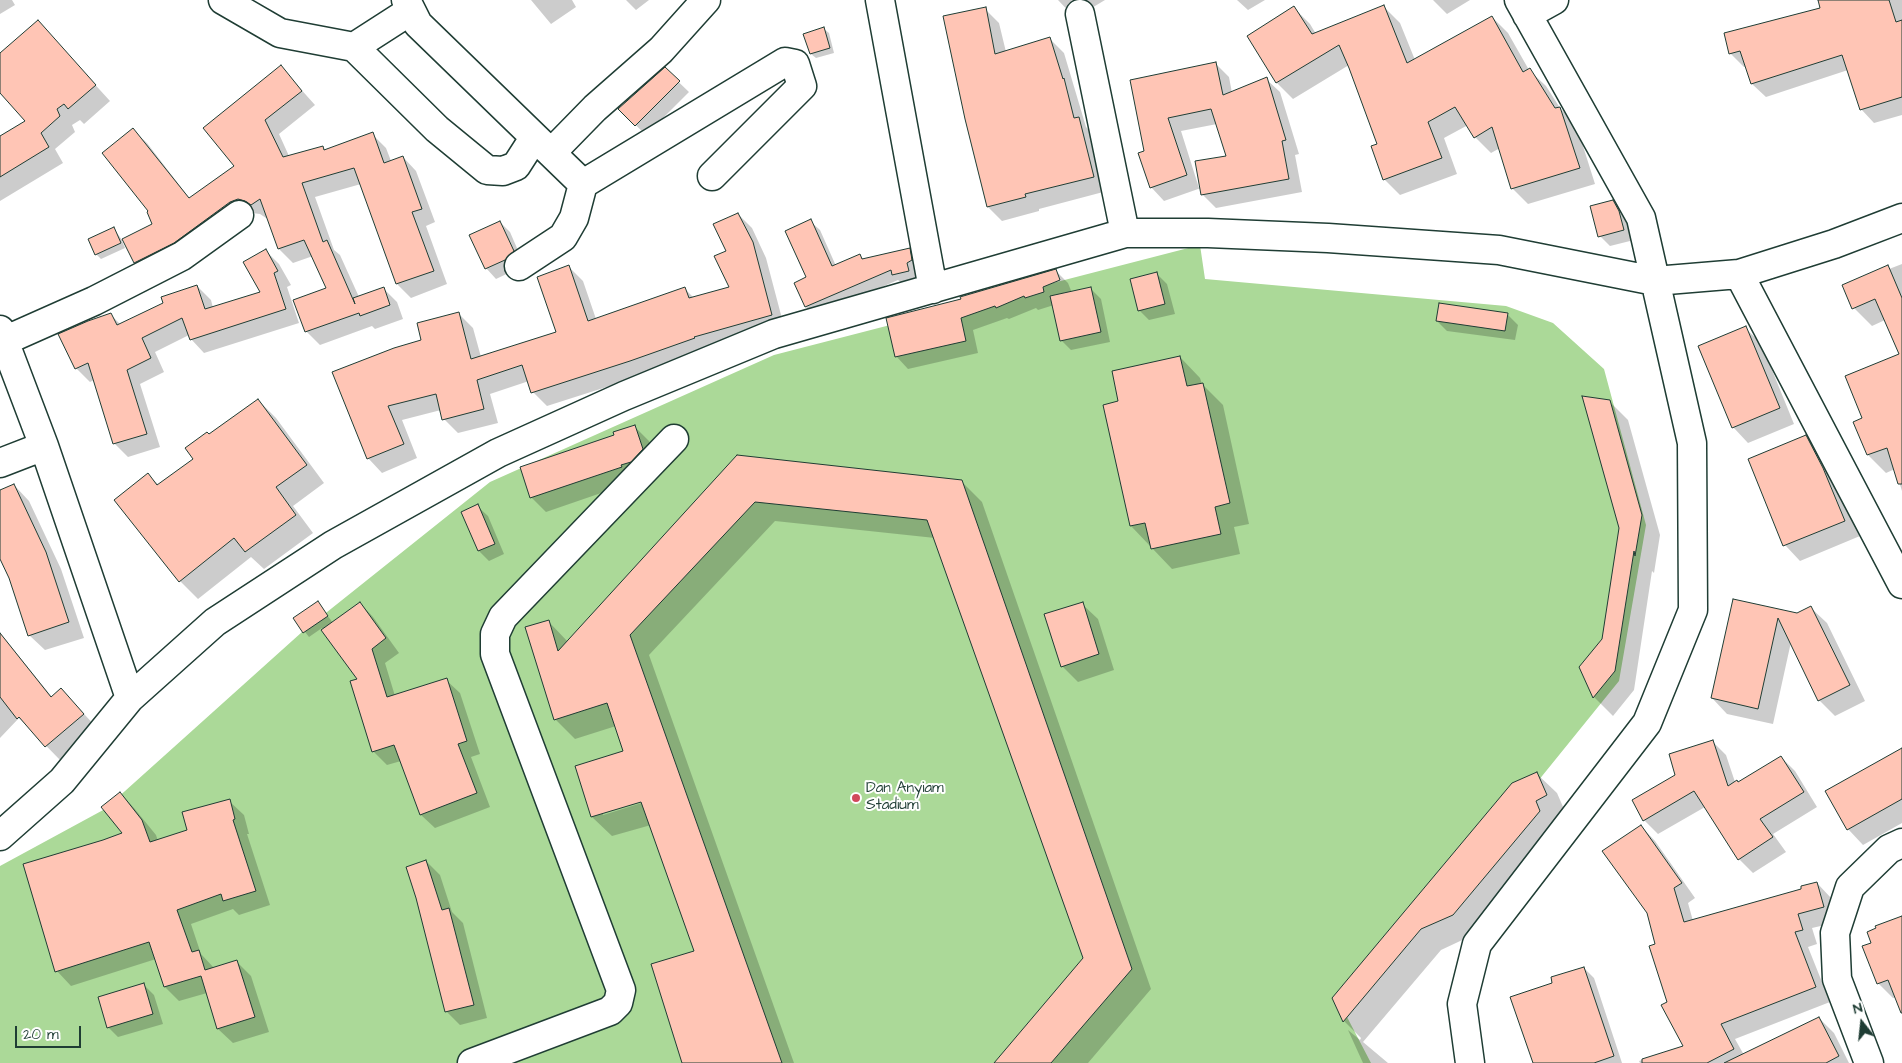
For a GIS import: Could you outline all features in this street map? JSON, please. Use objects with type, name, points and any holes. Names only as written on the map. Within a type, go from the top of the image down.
[{"type":"street","points":[[223,0],[280,33],[354,47],[436,129],[487,170],[503,171],[516,166],[542,145],[595,108],[661,50],[706,0]]},
{"type":"street","points":[[880,0],[933,290]]},
{"type":"street","points":[[1470,1063],[1462,1004],[1477,944],[1647,722],[1693,610],[1692,443],[1641,218],[1523,7],[1554,0]]},
{"type":"street","points":[[354,47],[408,5],[418,24],[583,184]]},
{"type":"street","points":[[1080,14],[1125,233]]},
{"type":"street","points":[[519,266],[563,236],[574,218],[583,184],[785,62],[796,64],[802,86],[712,176]]},
{"type":"street","points":[[130,698],[44,446],[2,335],[94,301],[182,256],[239,215]]},
{"type":"street","points":[[0,836],[62,782],[130,698],[215,622],[333,545],[498,453],[624,396],[774,334],[933,290],[1125,233],[1208,233],[1328,238],[1499,250],[1655,281],[1739,274],[1834,244],[1902,218]]},
{"type":"street","points":[[1739,274],[1893,544],[1902,584]]},
{"type":"street","points":[[472,1063],[610,1011],[618,1003],[621,990],[495,654],[495,634],[503,617],[674,439]]},
{"type":"street","points":[[0,463],[44,446]]},
{"type":"street","points":[[1869,1063],[1837,979],[1835,934],[1850,887],[1890,849],[1902,843]]},
{"type":"green space","points":[[1200,245],[1205,279],[1506,306],[1553,323],[1604,369],[1646,525],[1619,681],[1347,1017],[1371,1063],[0,1063],[0,866],[105,809],[302,632],[490,482],[774,355]]},
{"type":"building","points":[[1818,0],[1889,0],[1896,22],[1902,20],[1902,97],[1860,110],[1842,55],[1751,84],[1740,51],[1729,54],[1724,33],[1820,8]]},
{"type":"building","points":[[1384,5],[1407,63],[1492,16],[1523,72],[1530,68],[1555,108],[1560,107],[1580,168],[1511,189],[1492,127],[1474,138],[1455,107],[1428,122],[1442,158],[1383,180],[1371,146],[1377,144],[1339,45],[1276,83],[1247,36],[1294,6],[1312,34]]},
{"type":"building","points":[[986,7],[995,54],[1050,37],[1064,78],[1074,118],[1079,117],[1094,177],[1025,194],[1026,197],[987,207],[965,119],[943,16]]},
{"type":"building","points":[[38,20],[96,85],[68,109],[64,104],[57,109],[60,116],[41,133],[49,147],[0,177],[0,136],[25,121],[0,93],[0,53]]},
{"type":"building","points":[[824,27],[830,48],[810,54],[803,34]]},
{"type":"building","points":[[1216,62],[1223,95],[1267,77],[1286,140],[1282,141],[1289,179],[1201,195],[1195,161],[1226,156],[1211,109],[1168,118],[1187,175],[1150,188],[1138,153],[1144,151],[1130,80]]},
{"type":"building","points":[[281,65],[302,91],[265,120],[283,157],[323,146],[324,150],[373,132],[384,163],[403,156],[422,209],[412,212],[434,271],[396,284],[354,168],[302,183],[323,242],[327,240],[355,304],[353,298],[384,287],[390,305],[360,316],[359,313],[305,332],[293,300],[326,288],[304,240],[278,249],[260,199],[251,205],[238,199],[230,202],[174,243],[134,263],[122,239],[152,224],[148,211],[102,153],[133,128],[189,198],[234,166],[203,128]]},
{"type":"building","points":[[665,67],[680,81],[635,126],[618,109]]},
{"type":"building","points":[[1613,200],[1619,211],[1624,230],[1598,237],[1590,206]]},
{"type":"building","points":[[738,213],[753,242],[772,315],[694,337],[630,361],[531,393],[522,365],[477,380],[484,409],[442,420],[436,394],[388,406],[404,444],[367,459],[332,372],[394,348],[421,340],[417,323],[459,312],[471,359],[556,332],[537,277],[569,265],[588,321],[685,287],[689,298],[729,287],[714,256],[726,251],[713,224]]},
{"type":"building","points":[[811,219],[832,266],[860,254],[862,259],[910,248],[912,260],[907,263],[909,271],[892,275],[891,270],[805,307],[794,283],[806,277],[785,231]]},
{"type":"building","points":[[500,221],[514,251],[505,260],[485,269],[469,235]]},
{"type":"building","points":[[114,227],[121,243],[95,255],[88,239]]},
{"type":"building","points":[[266,249],[278,271],[274,273],[286,309],[190,340],[182,318],[142,338],[151,358],[127,370],[147,434],[113,444],[88,363],[75,369],[58,334],[111,313],[117,325],[163,303],[161,297],[197,285],[205,309],[260,292],[243,262]]},
{"type":"building","points":[[1888,265],[1902,298],[1902,484],[1898,484],[1887,448],[1867,455],[1853,422],[1862,418],[1845,376],[1899,354],[1875,299],[1852,309],[1842,285]]},
{"type":"building","points":[[1056,269],[1060,280],[1043,287],[1044,292],[1025,298],[1024,296],[996,308],[995,306],[961,318],[966,341],[895,357],[886,318],[961,299],[960,297]]},
{"type":"building","points":[[1157,272],[1165,304],[1138,311],[1130,279]]},
{"type":"building","points":[[1091,287],[1101,332],[1060,341],[1050,296]]},
{"type":"building","points":[[1439,303],[1508,313],[1505,331],[1436,321]]},
{"type":"building","points":[[1746,326],[1780,408],[1732,428],[1698,346]]},
{"type":"building","points":[[1180,356],[1187,386],[1203,383],[1230,503],[1215,507],[1221,534],[1151,549],[1145,523],[1130,526],[1103,405],[1118,401],[1112,371]]},
{"type":"building","points":[[1582,396],[1610,400],[1642,515],[1635,556],[1634,551],[1615,671],[1593,698],[1579,667],[1602,639],[1619,528]]},
{"type":"building","points":[[258,399],[307,465],[276,487],[296,515],[245,552],[234,538],[179,582],[114,500],[148,473],[157,485],[193,459],[185,448],[207,432],[209,434]]},
{"type":"building","points":[[635,425],[643,449],[631,462],[621,465],[622,467],[530,498],[520,467],[614,435],[613,432]]},
{"type":"building","points":[[1806,435],[1823,468],[1845,521],[1783,546],[1748,459]]},
{"type":"building","points":[[737,455],[962,480],[1132,969],[1051,1063],[994,1063],[1083,958],[927,520],[755,502],[630,635],[782,1063],[682,1063],[651,964],[694,951],[641,802],[591,817],[575,766],[623,751],[607,703],[554,720],[525,627],[549,620],[558,651]]},
{"type":"building","points":[[14,484],[46,552],[69,622],[28,636],[9,578],[0,559],[0,490]]},
{"type":"building","points":[[478,504],[495,544],[478,551],[461,512]]},
{"type":"building","points":[[1733,599],[1797,613],[1811,606],[1850,685],[1818,701],[1778,618],[1758,709],[1711,698]]},
{"type":"building","points":[[318,601],[328,616],[303,633],[293,618]]},
{"type":"building","points":[[360,602],[386,638],[372,649],[387,697],[447,678],[467,741],[458,744],[477,793],[420,815],[394,745],[372,752],[350,681],[357,679],[321,630]]},
{"type":"building","points":[[1083,602],[1099,654],[1061,667],[1044,614]]},
{"type":"building","points":[[0,633],[51,697],[61,688],[84,714],[45,747],[19,717],[17,719],[0,697]]},
{"type":"building","points":[[1713,740],[1728,786],[1781,756],[1804,792],[1760,819],[1773,837],[1738,860],[1694,791],[1643,821],[1632,800],[1675,775],[1669,754]]},
{"type":"building","points":[[1902,748],[1902,799],[1847,830],[1825,791]]},
{"type":"building","points":[[1537,772],[1547,795],[1536,801],[1540,811],[1453,915],[1421,929],[1343,1022],[1332,998],[1512,783]]},
{"type":"building","points":[[120,792],[142,820],[150,842],[187,830],[182,812],[230,799],[235,819],[233,820],[256,891],[223,901],[221,894],[177,910],[192,952],[199,950],[205,970],[237,960],[255,1017],[217,1029],[201,976],[164,987],[149,942],[55,972],[23,864],[122,833],[101,807]]},
{"type":"building","points":[[1641,825],[1682,883],[1674,888],[1684,922],[1801,889],[1801,886],[1817,882],[1824,907],[1798,914],[1803,930],[1795,932],[1816,987],[1721,1024],[1734,1049],[1707,1063],[1642,1063],[1642,1059],[1683,1046],[1661,1005],[1667,1002],[1649,946],[1655,944],[1647,913],[1602,851]]},
{"type":"building","points":[[426,860],[442,910],[449,908],[474,1005],[445,1012],[416,898],[406,867]]},
{"type":"building","points":[[1902,916],[1901,1013],[1888,980],[1877,984],[1862,946],[1871,943],[1867,932],[1876,928],[1875,926]]},
{"type":"building","points":[[1584,967],[1614,1056],[1594,1063],[1533,1063],[1510,997],[1552,983],[1551,977]]},
{"type":"building","points":[[144,983],[153,1014],[107,1028],[98,997]]},
{"type":"building","points":[[1819,1017],[1839,1056],[1826,1063],[1724,1063]]},
{"type":"place","name":"Dan Anyiam Stadium","points":[[856,798]]}]
